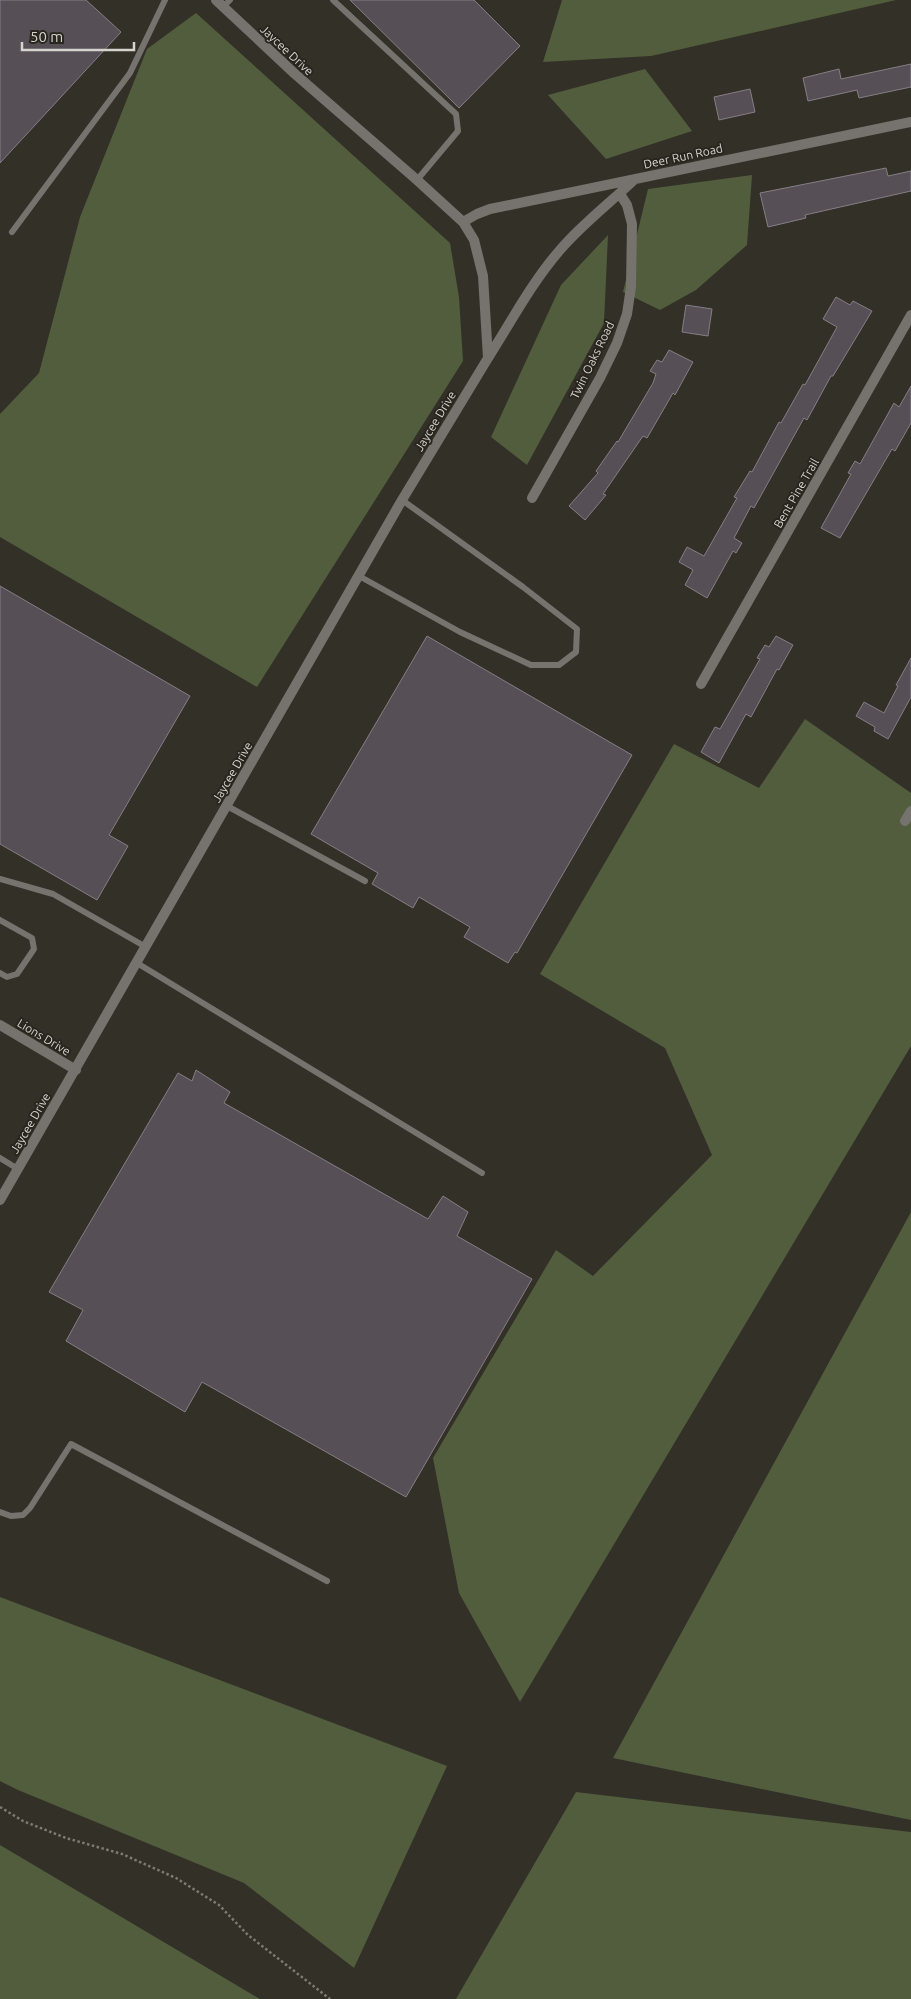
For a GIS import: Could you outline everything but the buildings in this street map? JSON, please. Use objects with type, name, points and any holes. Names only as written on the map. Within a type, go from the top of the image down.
[{"type":"street","name":"Jaycee Drive","points":[[223,2],[295,74],[463,222],[474,240],[483,276],[488,358]]},
{"type":"street","name":"Deer Run Road","points":[[463,222],[490,209],[911,122]]},
{"type":"street","name":"Jaycee Drive","points":[[0,1200],[402,500],[488,358],[541,274],[559,250],[573,235],[636,179]]},
{"type":"street","name":"Twin Oaks Road","points":[[532,498],[600,378],[617,343],[628,314],[631,287],[632,224],[627,205],[620,194]]},
{"type":"street","name":"Bent Pine Trail","points":[[701,684],[911,314]]},
{"type":"street","points":[[905,821],[911,811]]},
{"type":"street","name":"Lions Drive","points":[[0,1025],[76,1070]]},
{"type":"lane","points":[[12,232],[130,73],[165,0]]},
{"type":"lane","points":[[333,0],[456,114],[458,131],[417,180]]},
{"type":"lane","points":[[359,576],[460,632],[531,665],[559,666],[576,652],[577,629],[523,587],[402,500]]},
{"type":"lane","points":[[227,806],[365,881]]},
{"type":"lane","points":[[0,879],[53,894],[146,947]]},
{"type":"lane","points":[[0,920],[32,938],[34,949],[17,974],[7,977],[0,973]]},
{"type":"lane","points":[[137,963],[482,1173]]},
{"type":"lane","points":[[0,1158],[18,1169]]},
{"type":"lane","points":[[0,1512],[11,1516],[24,1515],[71,1444],[327,1581]]},
{"type":"path","points":[[0,1806],[24,1821],[66,1838],[122,1854],[176,1878],[219,1905],[248,1935],[330,1999]]},
{"type":"green space","points":[[562,0],[896,0],[651,56],[543,62]]},
{"type":"green space","points":[[196,13],[450,243],[459,297],[463,361],[257,687],[0,537],[0,414],[39,373],[80,217],[147,49]]},
{"type":"green space","points":[[645,69],[692,131],[606,159],[548,95]]},
{"type":"green space","points":[[752,175],[747,245],[696,290],[660,310],[623,292],[648,189]]},
{"type":"green space","points":[[608,235],[604,323],[527,465],[491,437],[561,285]]},
{"type":"green space","points":[[805,719],[911,793],[911,1046],[520,1702],[459,1593],[433,1458],[556,1250],[593,1276],[712,1155],[665,1048],[540,974],[674,744],[759,788]]},
{"type":"green space","points":[[911,1212],[911,1820],[613,1758]]},
{"type":"green space","points":[[0,1597],[447,1766],[354,1968],[244,1883],[0,1781]]},
{"type":"green space","points":[[576,1792],[911,1832],[911,1999],[456,1999]]},
{"type":"green space","points":[[0,1845],[260,1999],[0,1999]]}]
